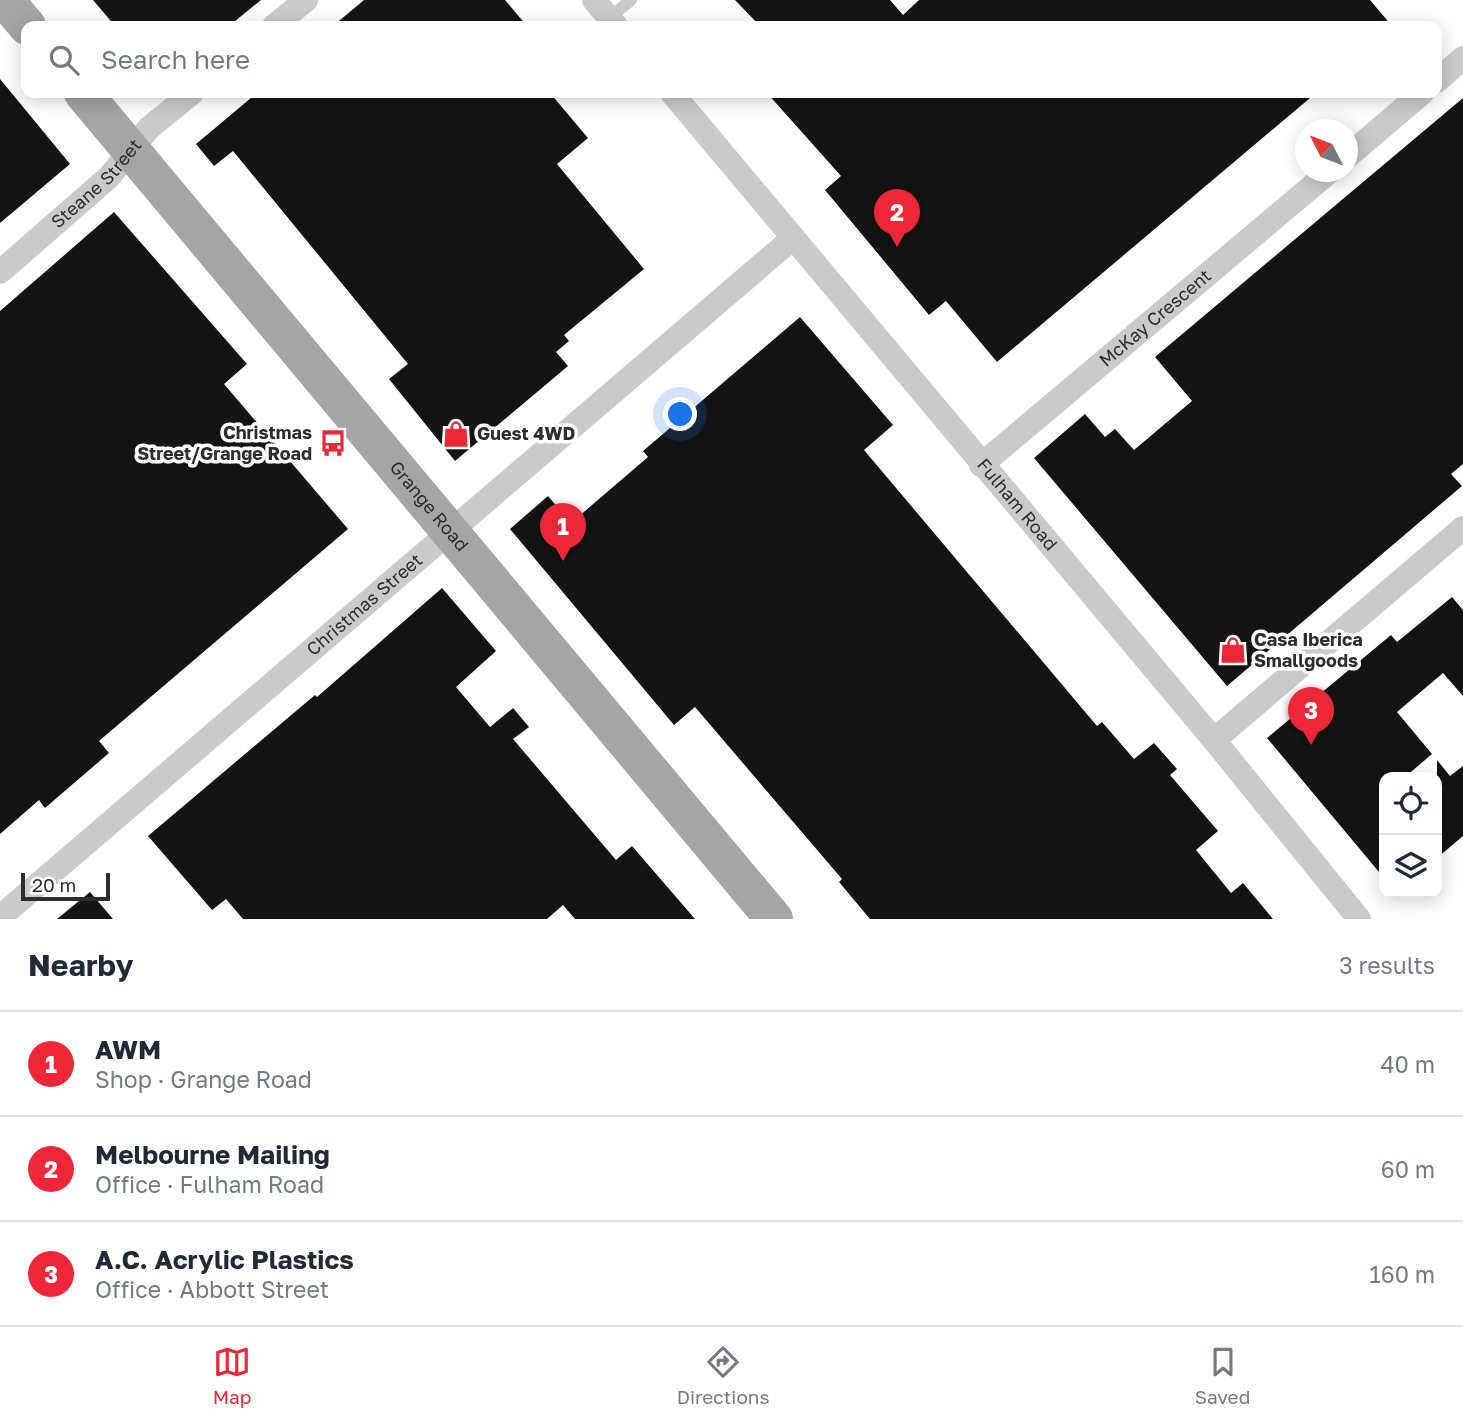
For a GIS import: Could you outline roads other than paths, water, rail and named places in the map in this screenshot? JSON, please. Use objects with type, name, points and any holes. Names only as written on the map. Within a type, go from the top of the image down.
[{"type":"main road","points":[[5,0],[23,21]]},
{"type":"main road","name":"Grange Road","points":[[87,98],[450,532],[759,914]]},
{"type":"street","points":[[280,21],[306,0]]},
{"type":"street","points":[[1442,77],[1463,58]]},
{"type":"street","name":"Steane Street","points":[[0,272],[109,177],[149,128],[186,98]]},
{"type":"street","name":"Fulham Road","points":[[676,98],[1214,740],[1359,919]]},
{"type":"street","points":[[1358,147],[1416,98]]},
{"type":"street","name":"McKay Crescent","points":[[981,465],[1317,182]]},
{"type":"street","name":"Christmas Street","points":[[0,917],[793,238]]},
{"type":"street","points":[[1214,740],[1463,528]]},
{"type":"lane","points":[[606,15],[631,0]]},
{"type":"place","name":"Melbourne Mailing","points":[[897,247]]},
{"type":"place","name":"Guest 4WD","points":[[456,434]]},
{"type":"place","name":"Christmas Street/Grange Road","points":[[333,443]]},
{"type":"place","name":"AWM","points":[[563,561]]},
{"type":"place","name":"Casa Iberica Smallgoods","points":[[1233,650]]},
{"type":"place","name":"A.C. Acrylic Plastics","points":[[1311,745]]}]
